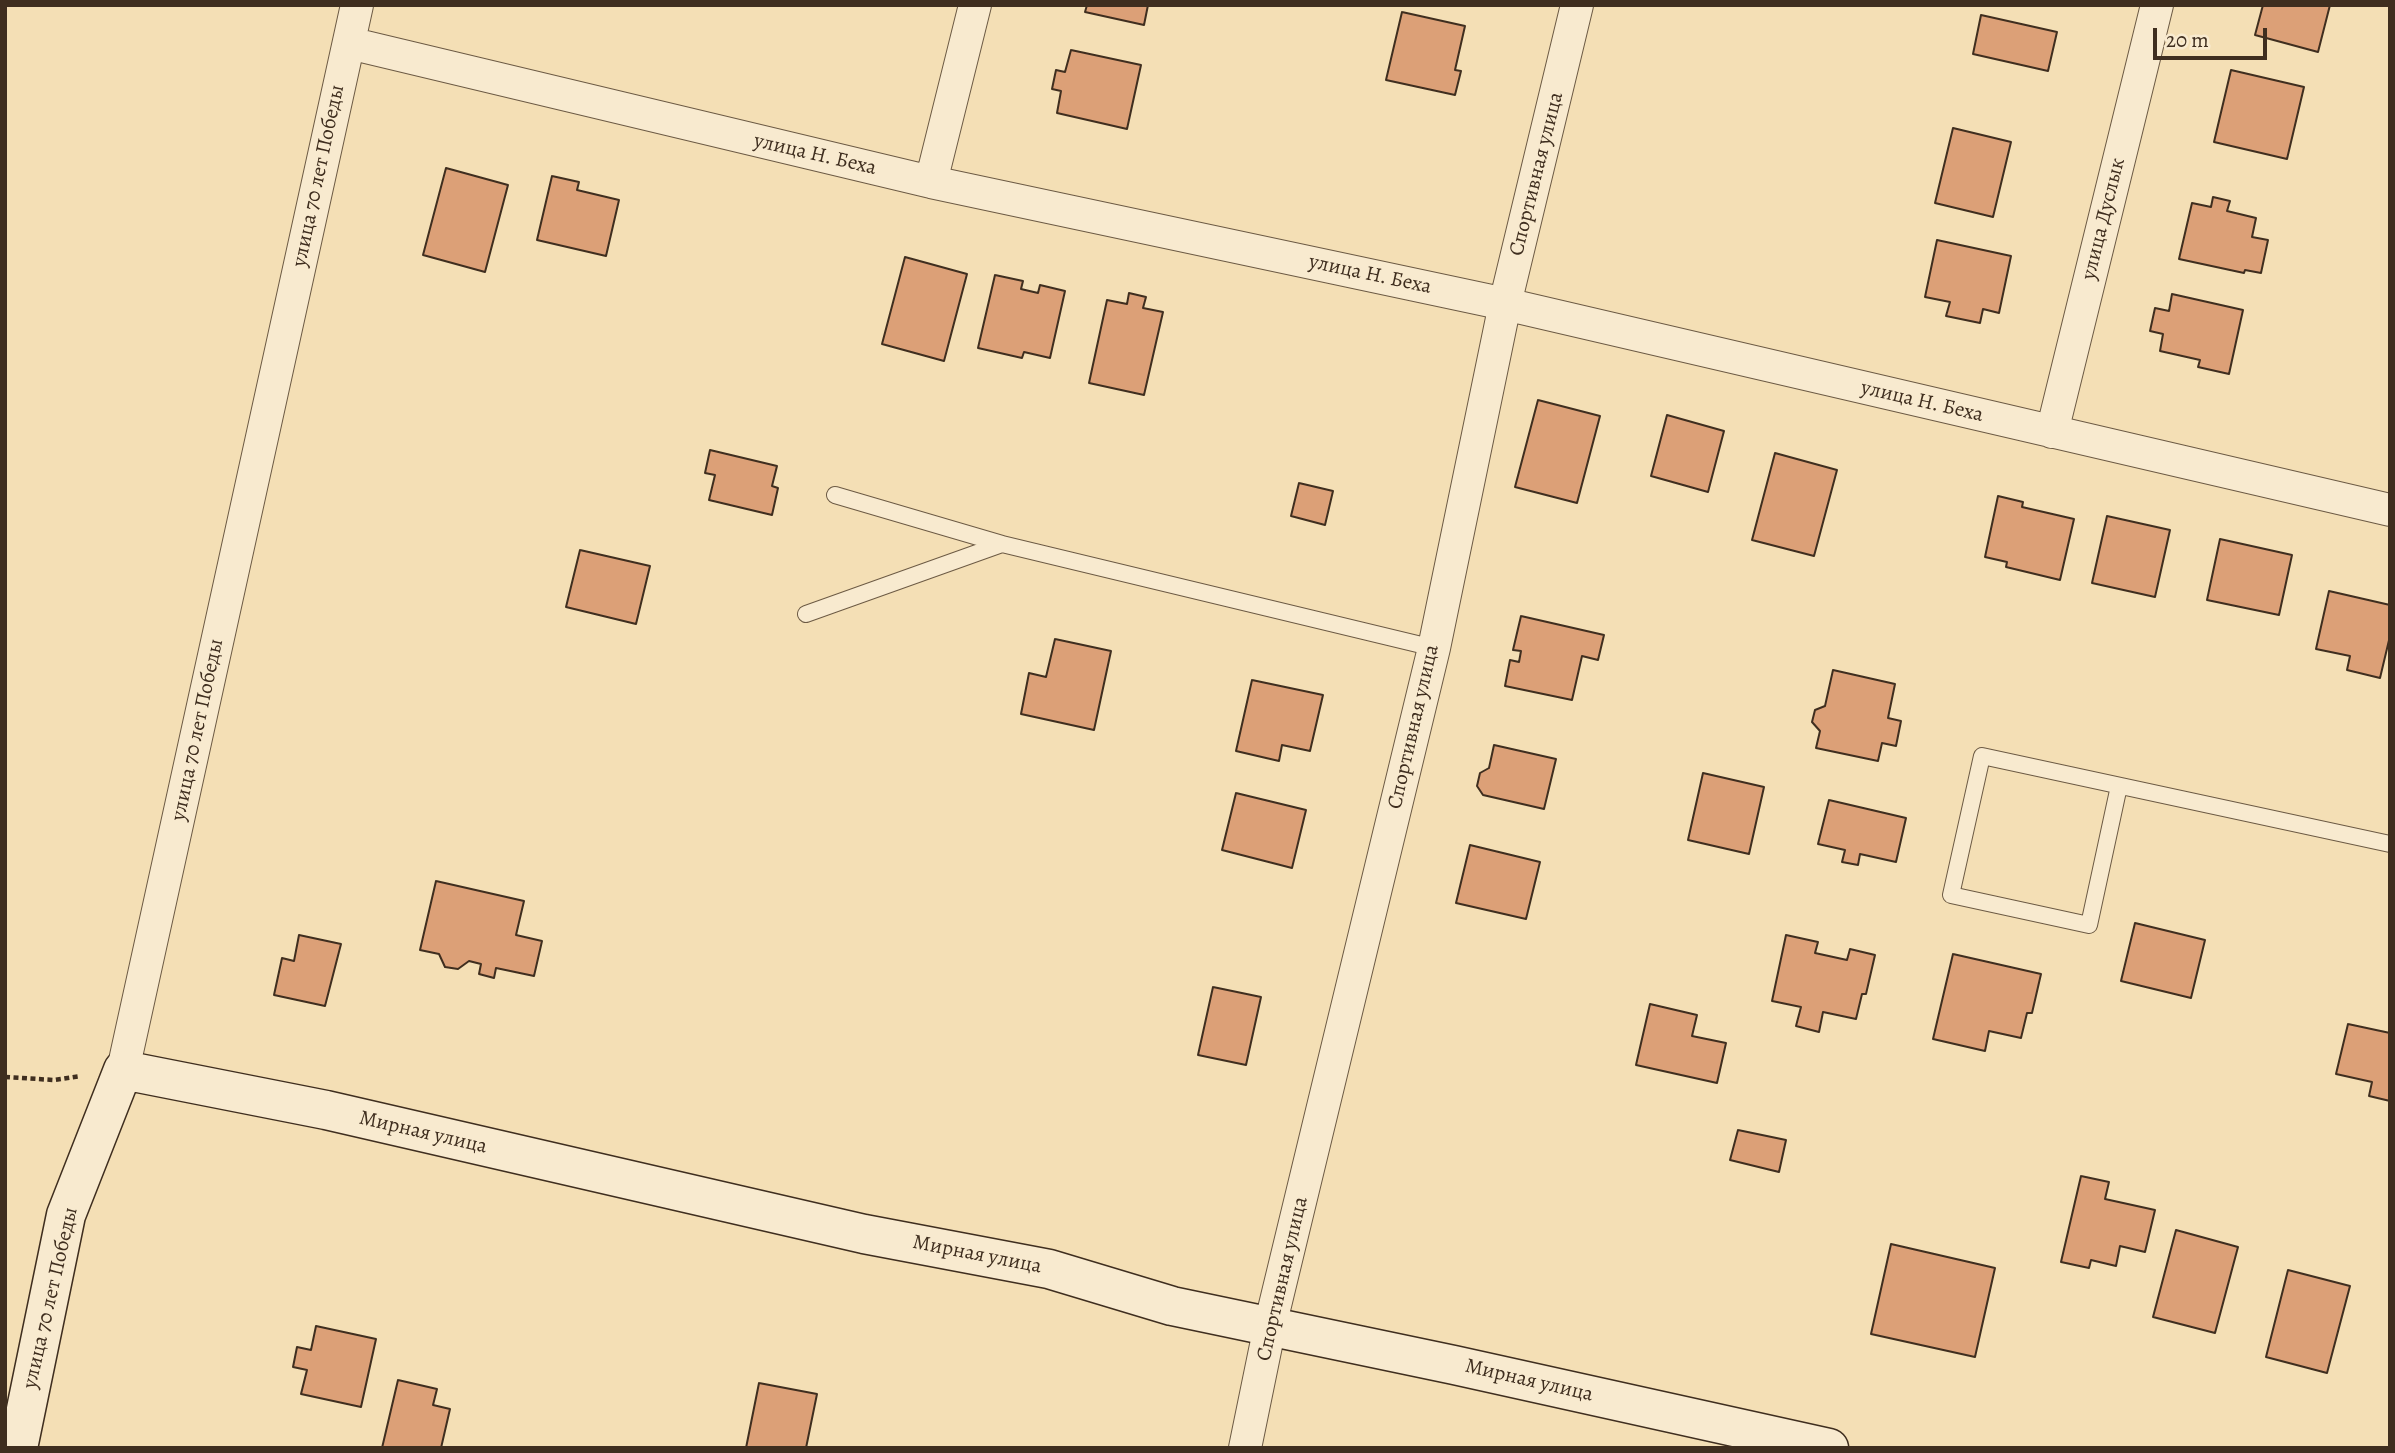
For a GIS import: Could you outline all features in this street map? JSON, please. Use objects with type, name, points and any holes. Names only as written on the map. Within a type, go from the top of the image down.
[{"type":"street","name":"улица 70 лет Победы","points":[[18,1448],[66,1215],[123,1070],[357,5]]},
{"type":"street","points":[[930,183],[975,5]]},
{"type":"street","name":"Спортивная улица","points":[[1245,1448],[1270,1326],[1434,648],[1505,304],[1577,5]]},
{"type":"street","name":"улица Дуслык","points":[[2052,432],[2157,5]]},
{"type":"street","name":"улица Н. Беха","points":[[349,43],[930,183],[1505,304],[2390,510]]},
{"type":"street","name":"Мирная улица","points":[[123,1070],[326,1110],[864,1234],[1049,1269],[1172,1306],[1829,1448]]},
{"type":"lane","points":[[835,495],[1002,544],[1434,648]]},
{"type":"lane","points":[[806,614],[1002,544]]},
{"type":"lane","points":[[2119,786],[2089,925],[1951,895],[1982,756],[2390,844]]},
{"type":"path","points":[[5,1077],[54,1080],[123,1070]]},
{"type":"building","points":[[1087,5],[1148,5],[1144,25],[1085,12]]},
{"type":"building","points":[[2263,5],[2330,5],[2318,52],[2255,35]]},
{"type":"building","points":[[1402,12],[1465,26],[1455,70],[1461,71],[1455,95],[1386,80]]},
{"type":"building","points":[[1981,15],[2057,32],[2048,71],[1973,54]]},
{"type":"building","points":[[1071,50],[1141,65],[1127,129],[1057,113],[1061,91],[1052,89],[1056,70],[1065,72]]},
{"type":"building","points":[[2231,70],[2304,87],[2287,159],[2214,142]]},
{"type":"building","points":[[1953,128],[2011,142],[1993,217],[1935,203]]},
{"type":"building","points":[[446,168],[508,185],[485,272],[423,255]]},
{"type":"building","points":[[552,176],[579,182],[577,190],[619,200],[606,256],[537,240]]},
{"type":"building","points":[[2213,197],[2230,201],[2227,211],[2256,218],[2252,237],[2268,240],[2261,273],[2245,270],[2244,273],[2179,259],[2192,203],[2211,207]]},
{"type":"building","points":[[1937,240],[2011,256],[1999,313],[1983,309],[1980,323],[1946,316],[1950,302],[1925,297]]},
{"type":"building","points":[[905,257],[967,274],[944,361],[882,344]]},
{"type":"building","points":[[995,275],[1023,281],[1021,289],[1038,293],[1040,285],[1065,291],[1050,358],[1024,352],[1022,358],[978,348]]},
{"type":"building","points":[[1129,293],[1146,297],[1143,308],[1163,312],[1144,395],[1089,383],[1107,300],[1127,304]]},
{"type":"building","points":[[2172,294],[2243,310],[2229,374],[2198,367],[2200,360],[2160,351],[2163,334],[2150,331],[2155,308],[2169,311]]},
{"type":"building","points":[[1538,400],[1600,416],[1577,503],[1515,487]]},
{"type":"building","points":[[1667,415],[1724,431],[1708,492],[1651,476]]},
{"type":"building","points":[[710,450],[777,466],[772,486],[778,488],[772,515],[709,500],[715,475],[705,473]]},
{"type":"building","points":[[1775,453],[1837,470],[1814,556],[1752,540]]},
{"type":"building","points":[[1299,483],[1333,491],[1325,525],[1291,516]]},
{"type":"building","points":[[1998,496],[2023,502],[2022,507],[2074,519],[2060,580],[2006,567],[2007,562],[1985,557]]},
{"type":"building","points":[[2107,516],[2170,530],[2155,597],[2092,583]]},
{"type":"building","points":[[2220,539],[2292,555],[2279,615],[2207,600]]},
{"type":"building","points":[[580,550],[650,566],[636,624],[566,607]]},
{"type":"building","points":[[2329,591],[2390,605],[2390,636],[2380,678],[2347,670],[2350,656],[2316,649]]},
{"type":"building","points":[[1521,616],[1604,635],[1598,660],[1582,656],[1572,700],[1505,686],[1510,660],[1519,662],[1521,651],[1513,650]]},
{"type":"building","points":[[1055,639],[1111,651],[1094,730],[1021,714],[1029,673],[1046,677]]},
{"type":"building","points":[[1833,670],[1895,684],[1888,718],[1901,721],[1896,746],[1882,743],[1878,761],[1816,748],[1820,731],[1812,722],[1815,710],[1825,706]]},
{"type":"building","points":[[1252,680],[1323,695],[1310,751],[1282,745],[1279,761],[1236,751]]},
{"type":"building","points":[[1494,745],[1556,759],[1544,809],[1483,795],[1477,786],[1480,773],[1489,768]]},
{"type":"building","points":[[1703,773],[1764,787],[1749,854],[1688,840]]},
{"type":"building","points":[[1236,793],[1306,810],[1292,868],[1222,850]]},
{"type":"building","points":[[1829,800],[1906,818],[1896,862],[1860,854],[1858,865],[1842,862],[1845,850],[1818,844]]},
{"type":"building","points":[[1470,845],[1540,862],[1526,919],[1456,903]]},
{"type":"building","points":[[436,881],[524,901],[516,935],[542,941],[534,976],[496,968],[494,978],[479,974],[481,964],[469,961],[458,969],[445,967],[439,954],[420,950]]},
{"type":"building","points":[[2135,923],[2205,940],[2191,998],[2121,981]]},
{"type":"building","points":[[299,935],[341,944],[325,1006],[274,995],[282,958],[294,961]]},
{"type":"building","points":[[1786,935],[1818,942],[1815,953],[1847,960],[1850,949],[1875,955],[1866,994],[1862,994],[1856,1019],[1823,1012],[1819,1032],[1796,1026],[1801,1007],[1772,1001]]},
{"type":"building","points":[[1953,954],[2041,974],[2032,1013],[2027,1013],[2021,1038],[1989,1031],[1985,1051],[1933,1039]]},
{"type":"building","points":[[1213,987],[1261,997],[1246,1065],[1198,1055]]},
{"type":"building","points":[[1650,1004],[1697,1015],[1692,1036],[1726,1043],[1717,1083],[1636,1065]]},
{"type":"building","points":[[2348,1024],[2390,1033],[2390,1101],[2369,1096],[2372,1082],[2336,1074]]},
{"type":"building","points":[[1738,1130],[1786,1140],[1779,1172],[1730,1160]]},
{"type":"building","points":[[2081,1176],[2109,1182],[2105,1199],[2155,1210],[2145,1252],[2120,1246],[2116,1266],[2091,1260],[2089,1268],[2061,1262]]},
{"type":"building","points":[[2176,1230],[2238,1247],[2215,1333],[2153,1317]]},
{"type":"building","points":[[1891,1244],[1995,1268],[1975,1357],[1871,1334]]},
{"type":"building","points":[[2288,1270],[2350,1286],[2327,1373],[2266,1357]]},
{"type":"building","points":[[316,1326],[376,1339],[361,1407],[301,1394],[307,1370],[293,1367],[297,1347],[311,1350]]},
{"type":"building","points":[[398,1380],[437,1389],[433,1405],[450,1409],[441,1448],[382,1448]]},
{"type":"building","points":[[759,1383],[817,1394],[806,1448],[746,1448]]}]
